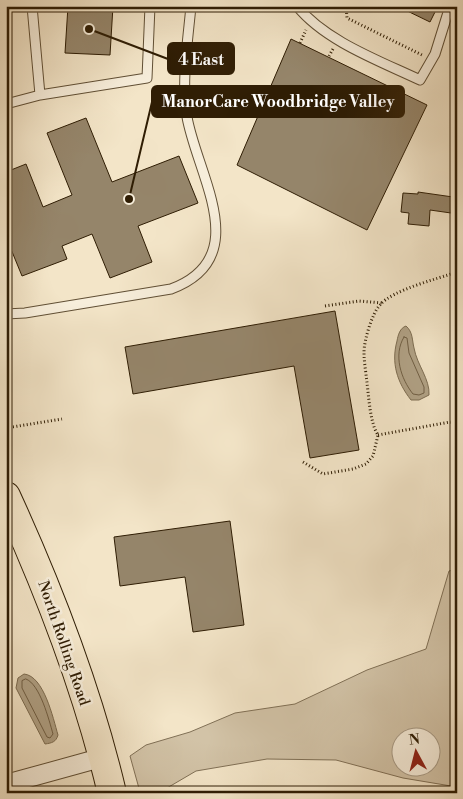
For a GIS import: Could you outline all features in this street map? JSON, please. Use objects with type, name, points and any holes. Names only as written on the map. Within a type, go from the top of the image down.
[{"type":"main road","name":"North Rolling Road","points":[[6,496],[25,537],[68,646],[104,757],[112,793]]},
{"type":"street","points":[[6,784],[104,757]]},
{"type":"lane","points":[[32,6],[40,94]]},
{"type":"lane","points":[[6,104],[40,94],[147,78],[150,6]]},
{"type":"lane","points":[[6,314],[25,314],[171,289],[187,283],[200,273],[209,259],[216,242],[217,222],[186,115],[186,76],[191,6]]},
{"type":"lane","points":[[297,6],[306,17],[330,36],[420,80],[435,54],[450,6]]},
{"type":"path","points":[[346,6],[347,18],[423,55]]},
{"type":"path","points":[[300,43],[306,30]]},
{"type":"path","points":[[303,462],[323,474],[353,469],[366,464],[373,456],[378,435],[375,430],[370,403],[364,350],[373,318],[380,305],[389,297],[419,284],[457,272]]},
{"type":"path","points":[[325,306],[359,301],[383,303]]},
{"type":"path","points":[[6,428],[62,419]]},
{"type":"path","points":[[378,435],[450,422],[457,423]]},
{"type":"shaded area","points":[[457,569],[457,787],[396,776],[440,776],[440,726],[390,726],[390,775],[336,760],[267,759],[196,771],[167,788],[140,792],[130,756],[146,745],[190,732],[235,713],[295,704],[367,670],[426,649],[449,571]]},
{"type":"water","points":[[406,326],[411,333],[416,354],[429,389],[429,395],[419,400],[411,400],[396,372],[395,349],[398,336]]},
{"type":"water","points":[[24,674],[31,676],[37,682],[47,699],[58,735],[52,743],[45,744],[16,688],[18,678]]},
{"type":"building","points":[[68,6],[113,6],[110,55],[65,53]]},
{"type":"building","points":[[397,6],[438,6],[430,22]]},
{"type":"building","points":[[291,39],[427,105],[367,230],[237,165]]},
{"type":"building","points":[[86,118],[112,182],[179,156],[198,203],[138,226],[152,262],[110,278],[92,234],[62,246],[67,259],[22,276],[6,237],[6,172],[26,164],[43,207],[72,195],[47,133]]},
{"type":"building","points":[[418,192],[453,197],[451,213],[430,210],[429,226],[408,224],[409,213],[401,212],[403,193],[418,194]]},
{"type":"building","points":[[335,311],[359,450],[310,458],[294,366],[133,394],[125,347]]},
{"type":"building","points":[[230,521],[244,625],[193,632],[185,577],[120,586],[114,537]]},
{"type":"place","name":"4 East","points":[[89,29]]},
{"type":"place","name":"ManorCare Woodbridge Valley","points":[[129,199]]}]
